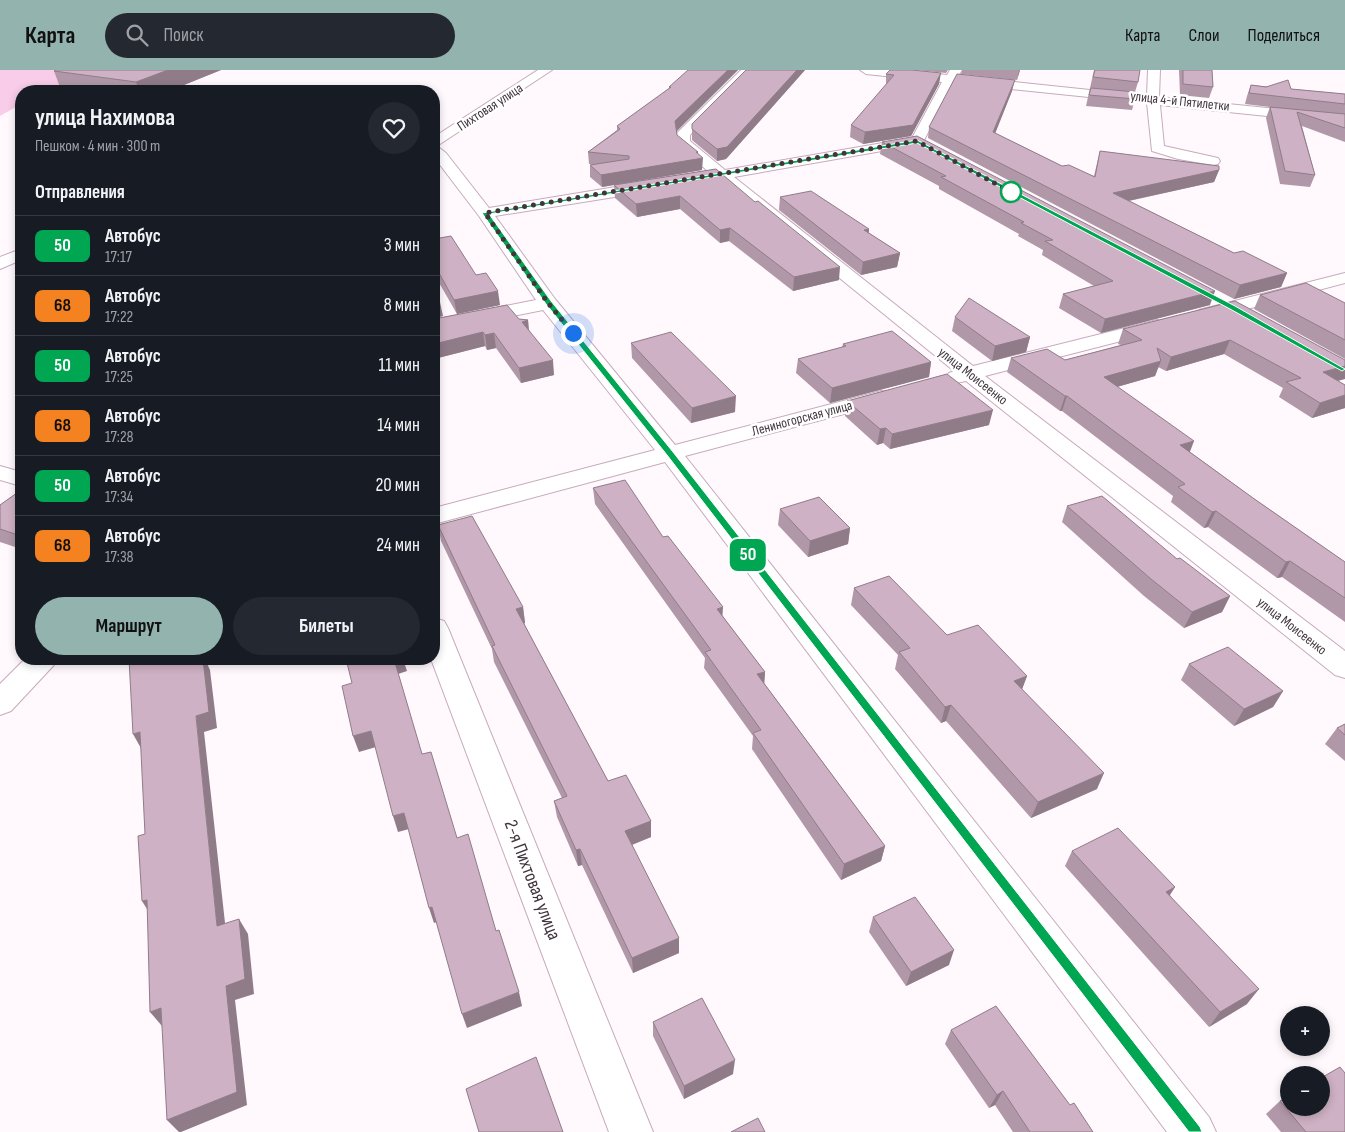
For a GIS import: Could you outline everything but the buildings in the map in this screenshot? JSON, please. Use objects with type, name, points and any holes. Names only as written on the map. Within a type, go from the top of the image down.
[{"type":"street","name":"Пихтовая улица","points":[[440,139],[546,70]]},
{"type":"street","name":"улица Моисеенко","points":[[748,70],[683,134],[683,142],[970,374],[1345,667]]},
{"type":"street","name":"улица 4-й Пятилетки","points":[[866,70],[953,74],[1342,118]]},
{"type":"street","points":[[1154,70],[1153,98],[1158,148],[1178,156],[1213,162]]},
{"type":"street","points":[[694,180],[924,146],[953,74]]},
{"type":"street","points":[[440,155],[485,213],[548,303],[670,453],[1194,1132]]},
{"type":"street","points":[[485,213],[668,184]]},
{"type":"street","points":[[0,265],[15,257]]},
{"type":"street","points":[[0,265],[15,269]]},
{"type":"street","points":[[932,384],[1181,320],[1241,312],[1345,278]]},
{"type":"street","points":[[1206,293],[1241,312]]},
{"type":"street","points":[[440,325],[548,303]]},
{"type":"street","name":"Лениногорская улица","points":[[440,514],[904,391]]},
{"type":"street","points":[[0,473],[15,477]]},
{"type":"street","name":"2-я Пихтовая улица","points":[[440,643],[631,1132]]},
{"type":"street","points":[[0,703],[37,665]]},
{"type":"shaded area","points":[[0,70],[98,70],[59,85],[15,85],[15,107],[0,116]]},
{"type":"bus line","name":"50","points":[[1194,1132],[670,453],[548,303],[485,213],[917,141],[1232,307],[1345,369]]},
{"type":"route","points":[[573,333],[548,303],[485,213],[917,141],[1011,192]]}]
